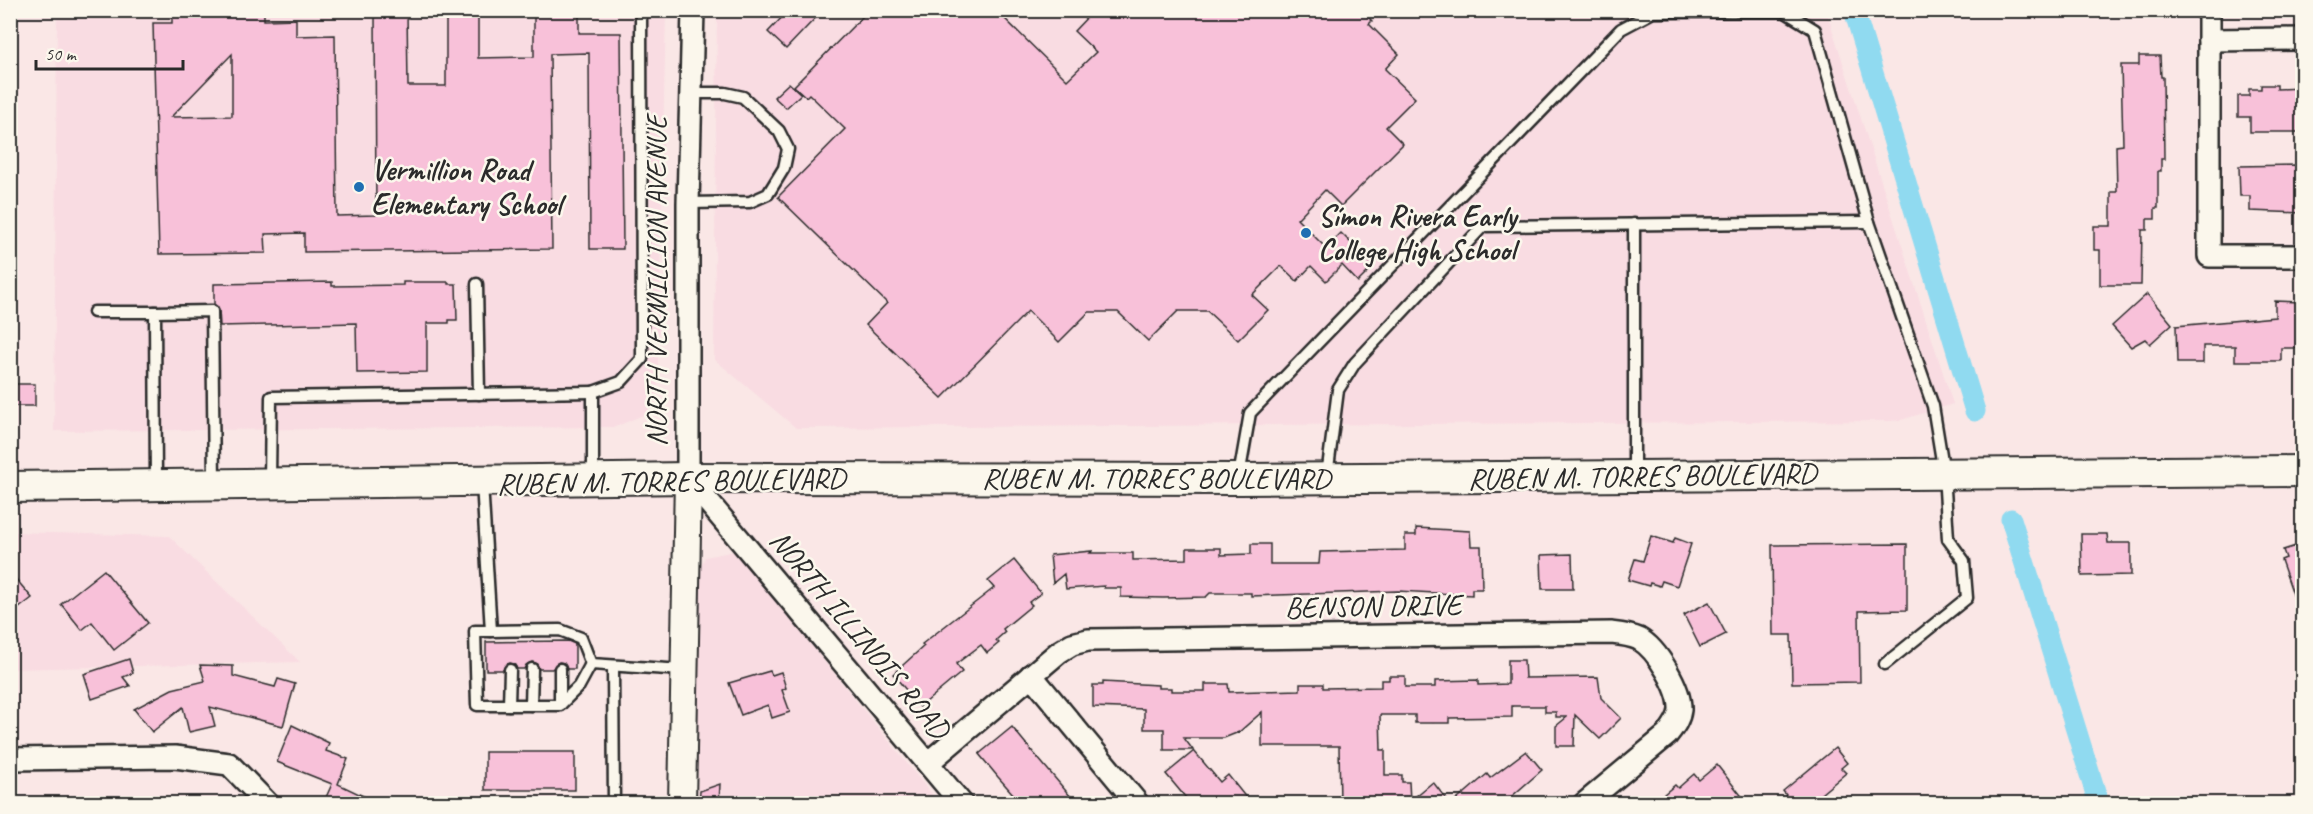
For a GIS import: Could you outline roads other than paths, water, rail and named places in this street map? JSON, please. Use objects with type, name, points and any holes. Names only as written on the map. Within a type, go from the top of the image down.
[{"type":"main road","name":"RUBEN M. TORRES BOULEVARD","points":[[10,487],[270,486],[688,478],[1238,479],[2302,471]]},
{"type":"street","name":"NORTH VERMILLION AVENUE","points":[[682,804],[688,478],[688,203],[693,10]]},
{"type":"street","points":[[2209,10],[2209,256],[2302,256]]},
{"type":"street","points":[[2209,40],[2302,39]]},
{"type":"street","name":"NORTH ILLINOIS ROAD","points":[[688,478],[962,804]]},
{"type":"street","name":"BENSON DRIVE","points":[[929,762],[1059,652],[1072,644],[1088,640],[1611,633],[1631,636],[1653,650],[1672,679],[1680,709],[1677,723],[1667,735],[1584,804]]},
{"type":"street","points":[[1031,675],[1138,804]]},
{"type":"street","points":[[10,759],[176,757],[229,764],[268,804]]},
{"type":"lane","points":[[270,486],[271,396],[593,392],[621,382],[642,360],[641,10]]},
{"type":"lane","points":[[1238,479],[1250,413],[1621,29],[1653,12],[1784,11],[1815,30],[1869,222],[1933,406],[1944,473],[1948,539],[1964,561],[1967,598],[1885,664]]},
{"type":"lane","points":[[688,203],[750,202],[768,194],[784,168],[788,149],[779,131],[743,97],[725,93],[690,93]]},
{"type":"lane","points":[[1327,478],[1338,390],[1355,363],[1483,226],[1869,222]]},
{"type":"lane","points":[[1634,224],[1634,476]]},
{"type":"lane","points":[[477,284],[479,394]]},
{"type":"lane","points":[[94,312],[212,311],[214,486]]},
{"type":"lane","points":[[155,312],[156,486]]},
{"type":"lane","points":[[593,392],[593,481]]},
{"type":"lane","points":[[482,483],[491,631]]},
{"type":"lane","points":[[475,631],[491,631],[510,636],[581,638],[591,664],[579,686],[560,705],[477,705],[475,631]]},
{"type":"lane","points":[[591,664],[683,670]]},
{"type":"lane","points":[[613,667],[614,804]]},
{"type":"lane","points":[[531,705],[532,669]]},
{"type":"lane","points":[[560,669],[560,705]]},
{"type":"lane","points":[[509,705],[510,670]]},
{"type":"waterway","points":[[1854,10],[1975,411]]},
{"type":"waterway","points":[[2011,519],[2099,804]]},
{"type":"place","name":"Vermillion Road Elementary School","points":[[359,187]]},
{"type":"place","name":"Símon Rivera Early College High School","points":[[1306,233]]}]
